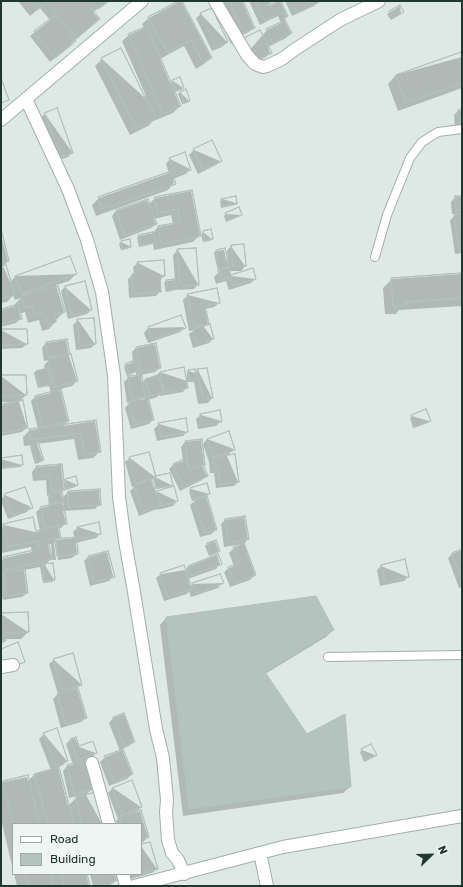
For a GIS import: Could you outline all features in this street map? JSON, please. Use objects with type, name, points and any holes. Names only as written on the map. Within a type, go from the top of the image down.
[{"type":"street","points":[[1,120],[142,1]]},
{"type":"street","points":[[215,1],[247,55],[255,64],[263,67],[282,59],[340,20],[379,1]]},
{"type":"street","points":[[26,99],[68,189],[87,240],[102,292],[114,375],[119,497],[125,541],[156,729],[163,758],[167,800],[166,812],[168,840],[172,852],[178,860],[184,874]]},
{"type":"street","points":[[92,763],[109,823]]},
{"type":"street","points":[[134,886],[283,847],[462,816]]},
{"type":"street","points":[[260,854],[267,886]]},
{"type":"street","points":[[123,875],[126,886]]},
{"type":"lane","points":[[375,256],[387,214],[410,158],[422,142],[438,132],[462,129]]},
{"type":"lane","points":[[328,657],[462,655]]},
{"type":"building","points":[[30,1],[48,1],[37,10]]},
{"type":"building","points":[[30,1],[48,1],[37,10]]},
{"type":"building","points":[[47,1],[85,1],[100,19],[77,38]]},
{"type":"building","points":[[47,1],[85,1],[100,19],[77,38]]},
{"type":"building","points":[[92,1],[109,1],[98,9]]},
{"type":"building","points":[[92,1],[109,1],[98,9]]},
{"type":"building","points":[[178,1],[182,1],[212,58],[203,63],[191,40],[168,53],[148,17]]},
{"type":"building","points":[[178,1],[182,1],[212,58],[203,63],[191,40],[168,53],[148,17]]},
{"type":"building","points":[[229,1],[243,1],[255,28],[243,33]]},
{"type":"building","points":[[229,1],[243,1],[255,28],[243,33]]},
{"type":"building","points":[[255,1],[268,1],[269,5],[281,1],[288,16],[285,18],[283,13],[265,21]]},
{"type":"building","points":[[255,1],[268,1],[269,5],[281,1],[288,16],[285,18],[283,13],[265,21]]},
{"type":"building","points":[[291,1],[319,1],[319,2],[297,13]]},
{"type":"building","points":[[291,1],[319,1],[319,2],[297,13]]},
{"type":"building","points":[[400,5],[404,12],[393,18],[389,11]]},
{"type":"building","points":[[400,5],[404,12],[393,18],[389,11]]},
{"type":"building","points":[[212,8],[228,42],[217,48],[200,13]]},
{"type":"building","points":[[212,8],[228,42],[217,48],[200,13]]},
{"type":"building","points":[[55,15],[76,41],[55,58],[34,31]]},
{"type":"building","points":[[55,15],[76,41],[55,58],[34,31]]},
{"type":"building","points":[[285,20],[292,33],[273,43],[266,29]]},
{"type":"building","points":[[285,20],[292,33],[273,43],[266,29]]},
{"type":"building","points":[[147,26],[181,106],[163,114],[128,34]]},
{"type":"building","points":[[147,26],[181,106],[163,114],[128,34]]},
{"type":"building","points":[[260,30],[272,53],[258,59],[253,48],[247,51],[242,39]]},
{"type":"building","points":[[260,30],[272,53],[258,59],[253,48],[247,51],[242,39]]},
{"type":"building","points":[[121,48],[156,119],[137,129],[101,58]]},
{"type":"building","points":[[121,48],[156,119],[137,129],[101,58]]},
{"type":"building","points":[[461,52],[462,83],[406,103],[396,75]]},
{"type":"building","points":[[461,52],[462,83],[406,103],[396,75]]},
{"type":"building","points":[[180,77],[184,88],[176,91],[172,80]]},
{"type":"building","points":[[180,77],[184,88],[176,91],[172,80]]},
{"type":"building","points":[[1,78],[9,100],[1,103]]},
{"type":"building","points":[[1,78],[9,100],[1,103]]},
{"type":"building","points":[[186,89],[190,101],[184,103],[180,92]]},
{"type":"building","points":[[186,89],[190,101],[184,103],[180,92]]},
{"type":"building","points":[[57,108],[73,153],[61,157],[44,113]]},
{"type":"building","points":[[57,108],[73,153],[61,157],[44,113]]},
{"type":"building","points":[[462,109],[462,125],[460,125],[458,110]]},
{"type":"building","points":[[462,109],[462,125],[460,125],[458,110]]},
{"type":"building","points":[[212,140],[222,161],[203,170],[193,149]]},
{"type":"building","points":[[212,140],[222,161],[203,170],[193,149]]},
{"type":"building","points":[[185,152],[191,170],[176,175],[169,158]]},
{"type":"building","points":[[185,152],[191,170],[176,175],[169,158]]},
{"type":"building","points":[[171,171],[176,184],[102,209],[98,197]]},
{"type":"building","points":[[171,171],[176,184],[102,209],[98,197]]},
{"type":"building","points":[[192,190],[201,236],[161,244],[158,226],[180,222],[178,209],[158,213],[154,197]]},
{"type":"building","points":[[192,190],[201,236],[161,244],[158,226],[180,222],[178,209],[158,213],[154,197]]},
{"type":"building","points":[[236,196],[237,204],[223,206],[221,199]]},
{"type":"building","points":[[236,196],[237,204],[223,206],[221,199]]},
{"type":"building","points":[[455,196],[462,196],[462,210],[456,210]]},
{"type":"building","points":[[455,196],[462,196],[462,210],[456,210]]},
{"type":"building","points":[[148,199],[157,224],[125,236],[116,210]]},
{"type":"building","points":[[148,199],[157,224],[125,236],[116,210]]},
{"type":"building","points":[[239,207],[242,215],[228,220],[225,213]]},
{"type":"building","points":[[239,207],[242,215],[228,220],[225,213]]},
{"type":"building","points":[[462,214],[462,249],[459,250],[454,215]]},
{"type":"building","points":[[462,214],[462,249],[459,250],[454,215]]},
{"type":"building","points":[[211,229],[213,239],[205,241],[203,231]]},
{"type":"building","points":[[211,229],[213,239],[205,241],[203,231]]},
{"type":"building","points":[[153,232],[155,242],[141,246],[138,235]]},
{"type":"building","points":[[153,232],[155,242],[141,246],[138,235]]},
{"type":"building","points":[[2,233],[9,261],[1,264],[1,234]]},
{"type":"building","points":[[2,233],[9,261],[1,264],[1,234]]},
{"type":"building","points":[[130,239],[131,247],[123,249],[121,241]]},
{"type":"building","points":[[130,239],[131,247],[123,249],[121,241]]},
{"type":"building","points":[[244,244],[246,266],[233,267],[231,245]]},
{"type":"building","points":[[244,244],[246,266],[233,267],[231,245]]},
{"type":"building","points":[[196,248],[199,285],[180,286],[177,249]]},
{"type":"building","points":[[196,248],[199,285],[180,286],[177,249]]},
{"type":"building","points":[[225,248],[229,267],[219,269],[216,250]]},
{"type":"building","points":[[225,248],[229,267],[219,269],[216,250]]},
{"type":"building","points":[[70,256],[77,274],[22,294],[15,276]]},
{"type":"building","points":[[70,256],[77,274],[22,294],[15,276]]},
{"type":"building","points":[[164,260],[165,276],[160,276],[161,292],[133,294],[132,274],[138,273],[137,262]]},
{"type":"building","points":[[164,260],[165,276],[160,276],[161,292],[133,294],[132,274],[138,273],[137,262]]},
{"type":"building","points":[[6,265],[15,295],[1,299],[1,266]]},
{"type":"building","points":[[6,265],[15,295],[1,299],[1,266]]},
{"type":"building","points":[[229,268],[231,275],[253,268],[256,279],[233,286],[231,277],[221,280],[218,271]]},
{"type":"building","points":[[229,268],[231,275],[253,268],[256,279],[233,286],[231,277],[221,280],[218,271]]},
{"type":"building","points":[[462,273],[462,298],[406,302],[406,305],[393,306],[391,278]]},
{"type":"building","points":[[462,273],[462,298],[406,302],[406,305],[393,306],[391,278]]},
{"type":"building","points":[[175,279],[177,289],[168,291],[166,280]]},
{"type":"building","points":[[175,279],[177,289],[168,291],[166,280]]},
{"type":"building","points":[[85,281],[92,310],[72,315],[65,286]]},
{"type":"building","points":[[85,281],[92,310],[72,315],[65,286]]},
{"type":"building","points":[[58,286],[65,312],[55,315],[56,322],[49,325],[45,313],[35,316],[32,306],[25,308],[21,296]]},
{"type":"building","points":[[58,286],[65,312],[55,315],[56,322],[49,325],[45,313],[35,316],[32,306],[25,308],[21,296]]},
{"type":"building","points":[[217,288],[220,303],[205,306],[209,324],[194,327],[187,294]]},
{"type":"building","points":[[217,288],[220,303],[205,306],[209,324],[194,327],[187,294]]},
{"type":"building","points":[[18,304],[22,319],[1,324],[1,309]]},
{"type":"building","points":[[18,304],[22,319],[1,324],[1,309]]},
{"type":"building","points":[[181,315],[186,328],[152,340],[148,327]]},
{"type":"building","points":[[181,315],[186,328],[152,340],[148,327]]},
{"type":"building","points":[[94,318],[96,344],[80,346],[77,319]]},
{"type":"building","points":[[94,318],[96,344],[80,346],[77,319]]},
{"type":"building","points":[[210,324],[214,339],[197,344],[193,329]]},
{"type":"building","points":[[210,324],[214,339],[197,344],[193,329]]},
{"type":"building","points":[[1,329],[27,329],[28,344],[1,345]]},
{"type":"building","points":[[1,329],[27,329],[28,344],[1,345]]},
{"type":"building","points":[[67,339],[70,354],[48,357],[46,342]]},
{"type":"building","points":[[67,339],[70,354],[48,357],[46,342]]},
{"type":"building","points":[[156,343],[161,368],[141,372],[136,347]]},
{"type":"building","points":[[156,343],[161,368],[141,372],[136,347]]},
{"type":"building","points":[[71,354],[78,381],[55,387],[48,359]]},
{"type":"building","points":[[71,354],[78,381],[55,387],[48,359]]},
{"type":"building","points":[[135,360],[139,370],[129,374],[125,364]]},
{"type":"building","points":[[135,360],[139,370],[129,374],[125,364]]},
{"type":"building","points":[[184,367],[188,388],[164,392],[160,372]]},
{"type":"building","points":[[184,367],[188,388],[164,392],[160,372]]},
{"type":"building","points":[[48,368],[52,384],[40,387],[36,371]]},
{"type":"building","points":[[48,368],[52,384],[40,387],[36,371]]},
{"type":"building","points":[[207,368],[213,398],[203,400],[197,369]]},
{"type":"building","points":[[207,368],[213,398],[203,400],[197,369]]},
{"type":"building","points":[[195,369],[196,380],[189,381],[188,370]]},
{"type":"building","points":[[195,369],[196,380],[189,381],[188,370]]},
{"type":"building","points":[[1,375],[26,375],[27,395],[1,396]]},
{"type":"building","points":[[1,375],[26,375],[27,395],[1,396]]},
{"type":"building","points":[[142,375],[145,397],[131,398],[128,376]]},
{"type":"building","points":[[142,375],[145,397],[131,398],[128,376]]},
{"type":"building","points":[[158,375],[163,393],[150,396],[145,379]]},
{"type":"building","points":[[158,375],[163,393],[150,396],[145,379]]},
{"type":"building","points":[[61,389],[69,421],[43,428],[35,396]]},
{"type":"building","points":[[61,389],[69,421],[43,428],[35,396]]},
{"type":"building","points":[[148,397],[154,420],[135,425],[129,402]]},
{"type":"building","points":[[148,397],[154,420],[135,425],[129,402]]},
{"type":"building","points":[[23,400],[28,428],[1,433],[1,404]]},
{"type":"building","points":[[23,400],[28,428],[1,433],[1,404]]},
{"type":"building","points":[[426,409],[431,421],[415,427],[411,415]]},
{"type":"building","points":[[426,409],[431,421],[415,427],[411,415]]},
{"type":"building","points":[[220,410],[222,422],[202,425],[200,414]]},
{"type":"building","points":[[220,410],[222,422],[202,425],[200,414]]},
{"type":"building","points":[[186,418],[188,432],[161,437],[158,423]]},
{"type":"building","points":[[186,418],[188,432],[161,437],[158,423]]},
{"type":"building","points":[[96,420],[101,452],[84,454],[81,433],[31,440],[29,429]]},
{"type":"building","points":[[96,420],[101,452],[84,454],[81,433],[31,440],[29,429]]},
{"type":"building","points":[[229,431],[235,450],[213,457],[207,439]]},
{"type":"building","points":[[229,431],[235,450],[213,457],[207,439]]},
{"type":"building","points":[[202,439],[205,465],[188,467],[185,441]]},
{"type":"building","points":[[202,439],[205,465],[188,467],[185,441]]},
{"type":"building","points":[[38,442],[44,460],[37,462],[31,445]]},
{"type":"building","points":[[38,442],[44,460],[37,462],[31,445]]},
{"type":"building","points":[[149,452],[156,477],[136,483],[129,457]]},
{"type":"building","points":[[149,452],[156,477],[136,483],[129,457]]},
{"type":"building","points":[[235,454],[239,482],[220,484],[218,469],[215,469],[213,457]]},
{"type":"building","points":[[235,454],[239,482],[220,484],[218,469],[215,469],[213,457]]},
{"type":"building","points":[[22,455],[23,465],[1,468],[1,458]]},
{"type":"building","points":[[22,455],[23,465],[1,468],[1,458]]},
{"type":"building","points":[[184,459],[190,471],[203,465],[208,476],[184,487],[173,464]]},
{"type":"building","points":[[184,459],[190,471],[203,465],[208,476],[184,487],[173,464]]},
{"type":"building","points":[[62,464],[65,490],[52,491],[50,476],[37,477],[36,466]]},
{"type":"building","points":[[62,464],[65,490],[52,491],[50,476],[37,477],[36,466]]},
{"type":"building","points":[[170,473],[173,485],[157,488],[155,476]]},
{"type":"building","points":[[170,473],[173,485],[157,488],[155,476]]},
{"type":"building","points":[[76,476],[78,485],[68,488],[65,479]]},
{"type":"building","points":[[76,476],[78,485],[68,488],[65,479]]},
{"type":"building","points":[[151,479],[161,505],[143,512],[134,486]]},
{"type":"building","points":[[151,479],[161,505],[143,512],[134,486]]},
{"type":"building","points":[[207,483],[210,494],[194,499],[190,488]]},
{"type":"building","points":[[207,483],[210,494],[194,499],[190,488]]},
{"type":"building","points":[[174,486],[178,501],[161,506],[157,491]]},
{"type":"building","points":[[174,486],[178,501],[161,506],[157,491]]},
{"type":"building","points":[[25,487],[33,508],[12,515],[4,494]]},
{"type":"building","points":[[25,487],[33,508],[12,515],[4,494]]},
{"type":"building","points":[[100,489],[101,505],[68,507],[68,491]]},
{"type":"building","points":[[100,489],[101,505],[68,507],[68,491]]},
{"type":"building","points":[[62,492],[64,502],[51,504],[49,494]]},
{"type":"building","points":[[62,492],[64,502],[51,504],[49,494]]},
{"type":"building","points":[[207,496],[217,530],[205,533],[194,500]]},
{"type":"building","points":[[207,496],[217,530],[205,533],[194,500]]},
{"type":"building","points":[[63,502],[67,524],[45,528],[40,507]]},
{"type":"building","points":[[63,502],[67,524],[45,528],[40,507]]},
{"type":"building","points":[[245,516],[249,539],[229,543],[225,519]]},
{"type":"building","points":[[245,516],[249,539],[229,543],[225,519]]},
{"type":"building","points":[[33,517],[36,531],[58,526],[61,537],[48,540],[52,559],[6,570],[3,557],[39,549],[37,541],[8,547],[3,524]]},
{"type":"building","points":[[33,517],[36,531],[58,526],[61,537],[48,540],[52,559],[6,570],[3,557],[39,549],[37,541],[8,547],[3,524]]},
{"type":"building","points":[[99,522],[101,534],[80,539],[77,527]]},
{"type":"building","points":[[99,522],[101,534],[80,539],[77,527]]},
{"type":"building","points":[[77,537],[78,554],[57,556],[55,539]]},
{"type":"building","points":[[77,537],[78,554],[57,556],[55,539]]},
{"type":"building","points":[[216,540],[220,551],[211,555],[207,543]]},
{"type":"building","points":[[216,540],[220,551],[211,555],[207,543]]},
{"type":"building","points":[[244,543],[256,575],[235,583],[228,567],[239,563],[233,547]]},
{"type":"building","points":[[244,543],[256,575],[235,583],[228,567],[239,563],[233,547]]},
{"type":"building","points":[[462,549],[462,581],[452,553]]},
{"type":"building","points":[[462,549],[462,581],[452,553]]},
{"type":"building","points":[[108,551],[115,577],[94,582],[88,556]]},
{"type":"building","points":[[108,551],[115,577],[94,582],[88,556]]},
{"type":"building","points":[[218,554],[222,564],[191,576],[188,566]]},
{"type":"building","points":[[218,554],[222,564],[191,576],[188,566]]},
{"type":"building","points":[[405,559],[409,577],[385,582],[381,565]]},
{"type":"building","points":[[405,559],[409,577],[385,582],[381,565]]},
{"type":"building","points":[[53,563],[55,580],[44,582],[42,564]]},
{"type":"building","points":[[53,563],[55,580],[44,582],[42,564]]},
{"type":"building","points":[[184,565],[192,589],[168,597],[160,573]]},
{"type":"building","points":[[184,565],[192,589],[168,597],[160,573]]},
{"type":"building","points":[[25,570],[28,593],[7,596],[4,572]]},
{"type":"building","points":[[25,570],[28,593],[7,596],[4,572]]},
{"type":"building","points":[[1,574],[4,574],[4,598],[1,598]]},
{"type":"building","points":[[1,574],[4,574],[4,598],[1,598]]},
{"type":"building","points":[[220,574],[224,583],[196,593],[192,583]]},
{"type":"building","points":[[220,574],[224,583],[196,593],[192,583]]},
{"type":"building","points":[[316,596],[334,630],[265,672],[307,734],[345,714],[351,787],[189,809],[166,617]]},
{"type":"building","points":[[28,612],[29,632],[5,633],[6,641],[1,641],[1,613]]},
{"type":"building","points":[[28,612],[29,632],[5,633],[6,641],[1,641],[1,613]]},
{"type":"building","points":[[18,642],[25,662],[3,670],[1,666],[1,649]]},
{"type":"building","points":[[18,642],[25,662],[3,670],[1,666],[1,649]]},
{"type":"building","points":[[73,653],[82,685],[62,690],[53,659]]},
{"type":"building","points":[[73,653],[82,685],[62,690],[53,659]]},
{"type":"building","points":[[78,688],[87,718],[66,724],[57,694]]},
{"type":"building","points":[[78,688],[87,718],[66,724],[57,694]]},
{"type":"building","points":[[124,713],[135,742],[124,746],[113,717]]},
{"type":"building","points":[[124,713],[135,742],[124,746],[113,717]]},
{"type":"building","points":[[57,728],[68,761],[55,766],[43,733]]},
{"type":"building","points":[[57,728],[68,761],[55,766],[43,733]]},
{"type":"building","points":[[76,737],[79,746],[93,741],[97,753],[78,760],[70,739]]},
{"type":"building","points":[[76,737],[79,746],[93,741],[97,753],[78,760],[70,739]]},
{"type":"building","points":[[371,744],[377,755],[367,760],[361,749]]},
{"type":"building","points":[[371,744],[377,755],[367,760],[361,749]]},
{"type":"building","points":[[123,749],[133,774],[114,782],[104,756]]},
{"type":"building","points":[[123,749],[133,774],[114,782],[104,756]]},
{"type":"building","points":[[86,760],[94,789],[74,794],[67,765]]},
{"type":"building","points":[[86,760],[94,789],[74,794],[67,765]]},
{"type":"building","points":[[59,767],[74,823],[48,823],[34,774]]},
{"type":"building","points":[[59,767],[74,823],[48,823],[34,774]]},
{"type":"building","points":[[28,775],[39,823],[13,823],[3,781]]},
{"type":"building","points":[[28,775],[39,823],[13,823],[3,781]]},
{"type":"building","points":[[132,780],[142,807],[123,815],[112,788]]},
{"type":"building","points":[[132,780],[142,807],[123,815],[112,788]]},
{"type":"building","points":[[96,792],[103,823],[82,823],[76,797]]},
{"type":"building","points":[[96,792],[103,823],[82,823],[76,797]]},
{"type":"building","points":[[141,810],[149,837],[142,840],[142,823],[123,823],[120,816]]},
{"type":"building","points":[[141,810],[149,837],[142,840],[142,823],[123,823],[120,816]]},
{"type":"building","points":[[150,842],[158,869],[142,874],[142,844]]},
{"type":"building","points":[[150,842],[158,869],[142,874],[142,844]]},
{"type":"building","points":[[25,875],[51,875],[54,886],[28,886]]},
{"type":"building","points":[[25,875],[51,875],[54,886],[28,886]]},
{"type":"building","points":[[61,875],[87,875],[90,886],[64,886]]},
{"type":"building","points":[[61,875],[87,875],[90,886],[64,886]]},
{"type":"building","points":[[95,875],[116,875],[118,880],[99,886]]},
{"type":"building","points":[[95,875],[116,875],[118,880],[99,886]]}]
